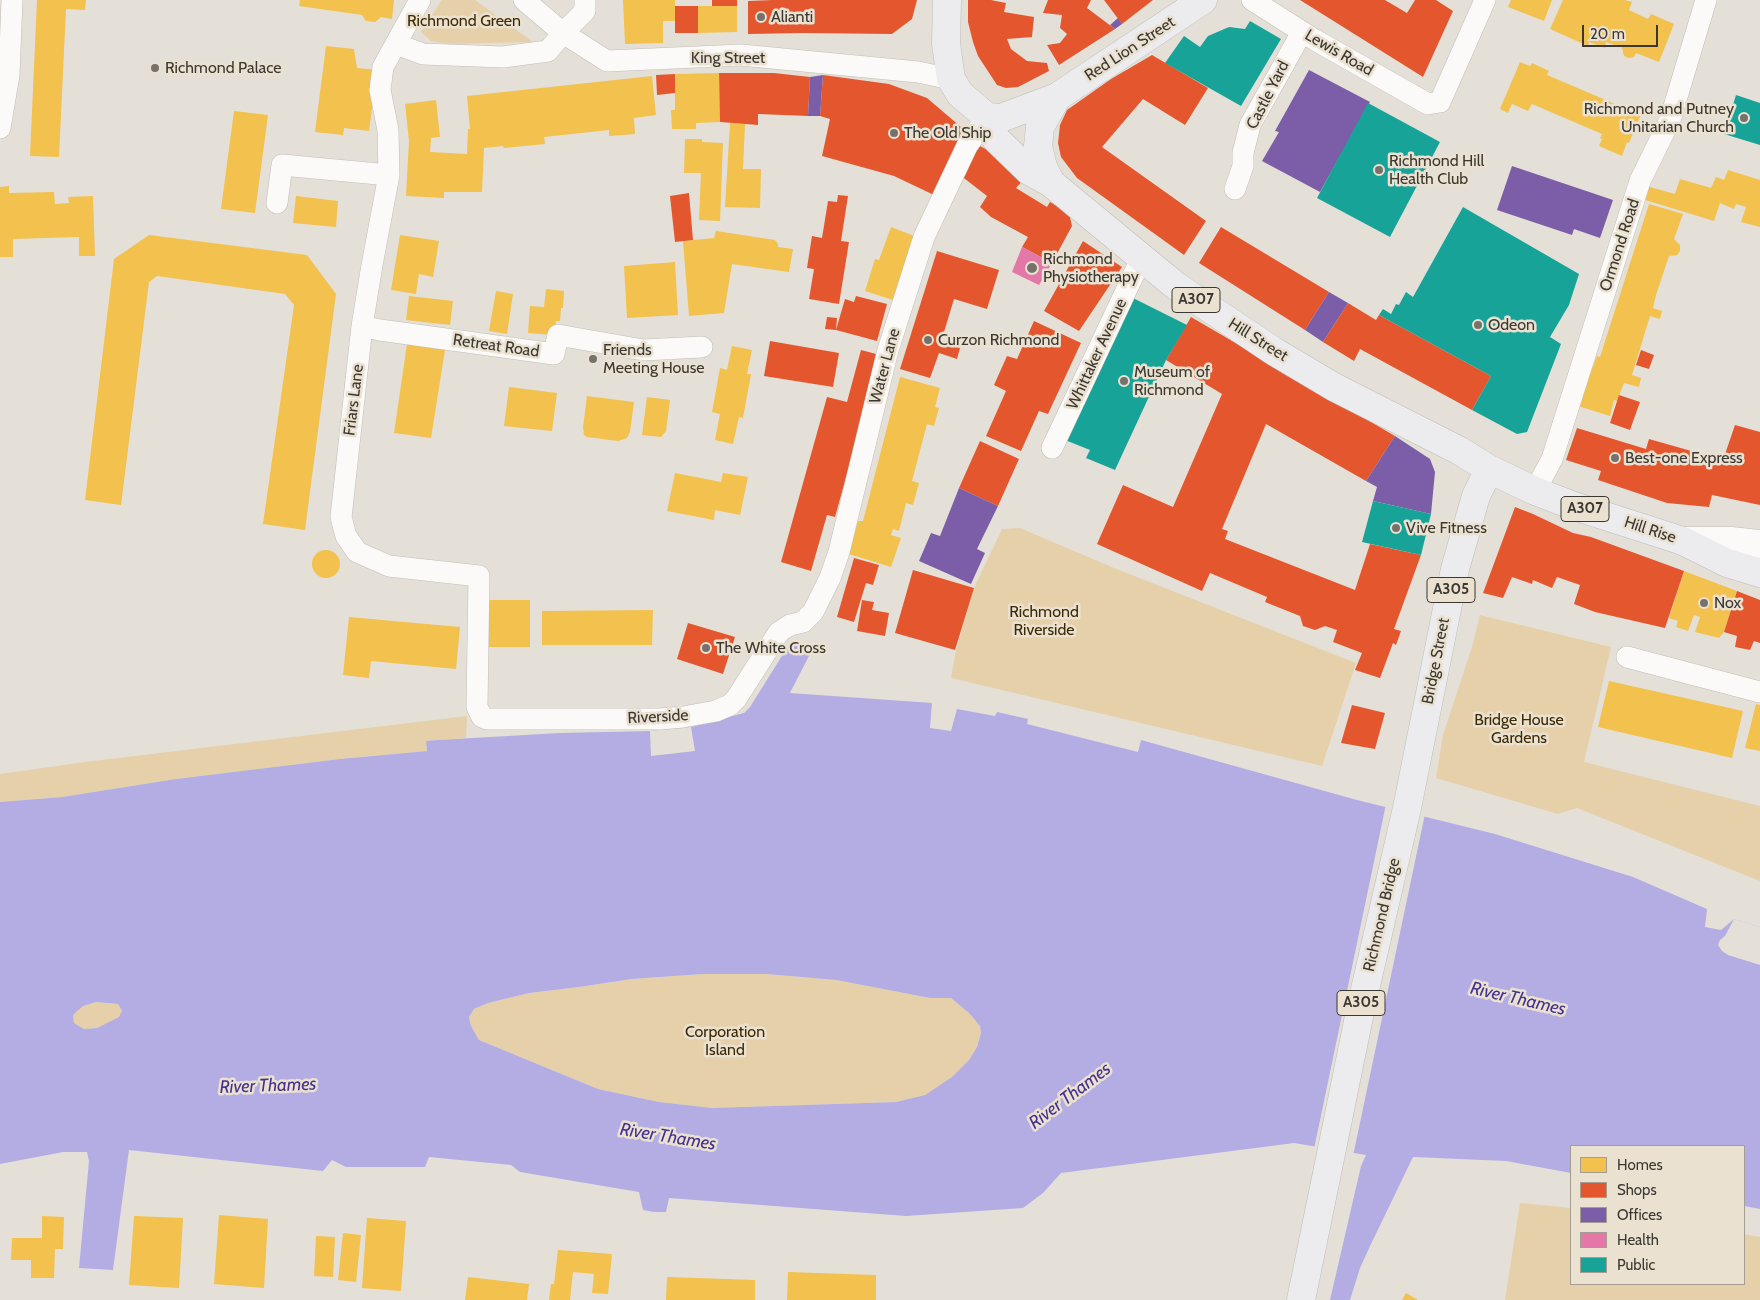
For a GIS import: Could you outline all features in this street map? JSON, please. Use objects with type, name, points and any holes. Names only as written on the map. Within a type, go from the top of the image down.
[{"type":"main road","name":"A307","points":[[947,0],[946,44],[951,79],[960,94],[986,117]]},
{"type":"main road","name":"Red Lion Street","points":[[986,117],[1001,118],[1057,97],[1203,0]]},
{"type":"main road","name":"Red Lion Street","points":[[1051,184],[1043,167],[1038,146],[1040,127],[1057,97]]},
{"type":"main road","name":"Hill Street","points":[[986,117],[996,139],[1029,171],[1051,184],[1176,286],[1275,352],[1354,398],[1460,451],[1489,469]]},
{"type":"main road","name":"Hill Rise","points":[[1489,469],[1535,491],[1574,506],[1684,541],[1731,541],[1760,544]]},
{"type":"main road","name":"Bridge Street","points":[[1421,740],[1455,568],[1473,505],[1489,469]]},
{"type":"main road","name":"A307","points":[[1684,541],[1727,563],[1760,573]]},
{"type":"main road","name":"Richmond Bridge","points":[[1301,1300],[1360,1007],[1421,740]]},
{"type":"street","points":[[0,5],[7,0]]},
{"type":"street","points":[[0,128],[9,76],[12,0]]},
{"type":"street","name":"Friars Lane","points":[[420,0],[383,68],[380,90],[388,130],[389,175],[362,326],[341,517],[346,536],[357,552],[389,566],[479,576],[477,707]]},
{"type":"street","name":"King Street","points":[[524,0],[563,33],[607,61],[741,55],[918,72],[951,79]]},
{"type":"street","points":[[396,44],[423,54],[503,57],[548,51],[585,11],[585,0]]},
{"type":"street","name":"Lewis Road","points":[[1252,0],[1302,32],[1428,104],[1440,102],[1484,0]]},
{"type":"street","name":"Ormond Road","points":[[1535,491],[1552,458],[1640,181],[1670,120],[1706,0]]},
{"type":"street","name":"Castle Yard","points":[[1235,189],[1243,166],[1243,153],[1250,125],[1302,32]]},
{"type":"street","name":"Water Lane","points":[[803,622],[813,612],[830,578],[839,552],[888,350],[924,237],[967,146],[986,117]]},
{"type":"street","points":[[277,203],[282,165],[389,175]]},
{"type":"street","name":"Whittaker Avenue","points":[[1052,448],[1141,259]]},
{"type":"street","name":"Retreat Road","points":[[362,326],[554,354],[558,335],[643,350],[702,347]]},
{"type":"street","name":"Riverside","points":[[477,707],[482,717],[487,719],[660,719],[683,718],[716,711],[730,705],[736,699],[779,632],[784,627],[803,622]]},
{"type":"street","points":[[1627,657],[1760,692]]},
{"type":"green space","name":"Richmond Green","points":[[442,0],[475,0],[533,42],[449,44],[431,41],[421,32]]},
{"type":"green space","name":"Richmond Riverside","points":[[1020,528],[1114,568],[1356,663],[1322,766],[951,678],[956,650],[974,588],[1002,529]]},
{"type":"green space","name":"Bridge House Gardens","points":[[1480,615],[1611,647],[1584,762],[1760,806],[1760,881],[1577,808],[1558,814],[1436,778],[1443,735],[1472,647]]},
{"type":"green space","points":[[467,716],[466,738],[426,741],[427,751],[340,759],[176,779],[62,797],[0,802],[0,774]]},
{"type":"green space","name":"Corporation Island","points":[[703,974],[766,974],[836,980],[930,998],[951,998],[969,1013],[980,1026],[981,1033],[977,1047],[969,1060],[952,1077],[925,1095],[896,1102],[712,1108],[659,1102],[598,1089],[479,1040],[471,1026],[469,1017],[474,1009],[488,1003],[529,993],[632,979]]},
{"type":"green space","points":[[96,1002],[118,1004],[122,1011],[120,1017],[97,1028],[84,1029],[74,1023],[73,1015],[83,1006]]},
{"type":"green space","points":[[1520,1203],[1570,1208],[1570,1285],[1745,1285],[1745,1234],[1760,1237],[1760,1300],[1505,1300]]},
{"type":"water","name":"River Thames","points":[[790,643],[812,650],[790,693],[932,703],[930,728],[951,731],[957,709],[995,716],[997,712],[1028,719],[1027,724],[1138,752],[1141,740],[1357,800],[1495,834],[1633,877],[1707,909],[1705,927],[1721,930],[1734,919],[1760,927],[1760,1209],[1745,1206],[1745,1145],[1570,1145],[1570,1173],[1506,1161],[1413,1157],[1360,1268],[1350,1300],[1330,1300],[1361,1166],[1366,1155],[1294,1143],[1061,1173],[1043,1193],[1023,1208],[906,1216],[669,1198],[666,1212],[654,1212],[643,1210],[639,1192],[520,1172],[511,1165],[429,1157],[425,1167],[346,1167],[332,1160],[323,1171],[129,1150],[113,1270],[79,1268],[89,1161],[87,1152],[63,1152],[0,1164],[0,802],[62,797],[176,779],[340,759],[427,751],[426,741],[560,733],[650,731],[691,727],[744,713],[750,707]],"holes":[[[703,974],[766,974],[836,980],[930,998],[951,998],[969,1013],[980,1026],[981,1033],[977,1047],[969,1060],[952,1077],[925,1095],[896,1102],[712,1108],[659,1102],[598,1089],[479,1040],[471,1026],[469,1017],[474,1009],[488,1003],[529,993],[632,979]],[[96,1002],[118,1004],[122,1011],[119,1017],[97,1028],[84,1029],[74,1023],[73,1015],[83,1006]]]},
{"type":"pier","points":[[691,727],[695,751],[651,756],[650,731]]},
{"type":"pier","points":[[1386,804],[1425,814],[1353,1156],[1314,1149]]},
{"type":"pier","points":[[1734,919],[1760,927],[1760,965],[1728,955],[1718,945]]},
{"type":"building: Homes","points":[[37,0],[86,0],[85,10],[66,9],[59,157],[30,156]]},
{"type":"building: Homes","points":[[300,0],[394,0],[392,19],[381,17],[375,22],[366,21],[362,15],[299,6]]},
{"type":"building: Homes","points":[[623,0],[675,0],[675,21],[663,21],[663,43],[625,44]]},
{"type":"building: Homes","points":[[1511,0],[1552,0],[1544,21],[1508,7]]},
{"type":"building: Homes","points":[[1563,0],[1625,0],[1632,2],[1629,10],[1648,19],[1651,14],[1674,24],[1659,62],[1636,53],[1634,57],[1624,56],[1621,44],[1620,47],[1606,42],[1605,48],[1589,42],[1588,46],[1550,29]]},
{"type":"building: Homes","points":[[698,6],[737,6],[737,32],[698,33]]},
{"type":"building: Homes","points":[[326,46],[354,49],[357,68],[377,70],[369,131],[344,128],[343,135],[315,132]]},
{"type":"building: Homes","points":[[1520,62],[1530,66],[1532,63],[1549,71],[1547,75],[1627,109],[1628,106],[1642,112],[1622,156],[1599,146],[1602,134],[1532,104],[1528,111],[1512,104],[1508,113],[1500,109]]},
{"type":"building: Homes","points":[[719,73],[720,122],[696,123],[696,129],[672,129],[671,110],[675,110],[675,74]]},
{"type":"building: Homes","points":[[652,76],[656,115],[634,118],[635,134],[609,136],[609,130],[544,137],[545,144],[484,148],[482,192],[444,192],[444,198],[406,196],[409,141],[405,104],[436,100],[440,137],[431,138],[430,152],[467,154],[468,129],[470,129],[467,96]]},
{"type":"building: Homes","points":[[234,111],[268,115],[255,213],[221,209]]},
{"type":"building: Homes","points":[[730,123],[745,124],[743,169],[761,169],[760,208],[725,207]]},
{"type":"building: Homes","points":[[685,139],[702,139],[702,142],[723,143],[720,221],[699,220],[701,173],[684,173]]},
{"type":"building: Homes","points":[[1728,170],[1760,180],[1760,227],[1741,222],[1746,207],[1736,204],[1734,209],[1720,203],[1714,221],[1642,199],[1646,186],[1675,194],[1680,179],[1711,188],[1716,177],[1724,180]]},
{"type":"building: Homes","points":[[9,186],[9,193],[54,192],[55,204],[69,203],[68,197],[93,196],[95,256],[79,256],[79,237],[13,239],[13,257],[0,257],[0,187]]},
{"type":"building: Homes","points":[[296,196],[338,201],[336,227],[293,223]]},
{"type":"building: Homes","points":[[1649,204],[1683,214],[1674,239],[1680,245],[1680,251],[1677,255],[1669,256],[1656,295],[1653,308],[1662,311],[1660,319],[1650,316],[1632,375],[1641,378],[1639,387],[1624,383],[1617,401],[1614,400],[1610,416],[1578,406],[1597,356],[1600,357]]},
{"type":"building: Homes","points":[[891,227],[917,237],[896,301],[865,291],[875,259],[879,260]]},
{"type":"building: Homes","points":[[716,231],[775,240],[778,247],[793,249],[789,272],[732,264],[724,313],[689,316],[683,241],[714,238]]},
{"type":"building: Homes","points":[[149,235],[307,255],[336,294],[305,530],[263,524],[294,305],[285,294],[157,276],[149,282],[121,505],[85,500],[114,259]]},
{"type":"building: Homes","points":[[400,235],[439,241],[433,277],[419,274],[416,294],[391,290]]},
{"type":"building: Homes","points":[[675,262],[678,315],[627,318],[624,266]]},
{"type":"building: Homes","points":[[546,289],[564,291],[560,321],[556,321],[554,335],[528,333],[530,306],[544,307]]},
{"type":"building: Homes","points":[[496,291],[513,294],[507,334],[489,331]]},
{"type":"building: Homes","points":[[409,296],[453,301],[450,325],[406,320]]},
{"type":"building: Homes","points":[[407,344],[445,350],[431,438],[394,433]]},
{"type":"building: Homes","points":[[732,346],[752,350],[747,374],[751,374],[743,418],[739,417],[733,444],[715,440],[720,414],[712,412],[720,368],[727,370]]},
{"type":"building: Homes","points":[[900,377],[940,388],[935,407],[939,408],[934,426],[927,424],[912,481],[919,483],[913,505],[906,503],[899,531],[893,529],[891,535],[901,538],[891,567],[849,554],[858,521],[863,521]]},
{"type":"building: Homes","points":[[509,387],[557,393],[552,431],[504,426]]},
{"type":"building: Homes","points":[[587,396],[634,402],[630,432],[627,438],[618,441],[584,435],[583,427]]},
{"type":"building: Homes","points":[[647,397],[670,400],[666,431],[661,437],[642,435]]},
{"type":"building: Homes","points":[[675,473],[721,482],[723,473],[748,477],[740,515],[715,510],[714,520],[667,511]]},
{"type":"building: Homes","points":[[326,550],[336,554],[340,564],[336,574],[326,578],[316,574],[312,564],[316,554]]},
{"type":"building: Homes","name":"Nox","points":[[1684,571],[1737,591],[1724,632],[1719,638],[1695,632],[1700,617],[1694,615],[1688,631],[1676,627],[1678,621],[1669,618]]},
{"type":"building: Homes","points":[[488,600],[530,600],[530,647],[488,647]]},
{"type":"building: Homes","points":[[653,610],[652,645],[542,645],[542,611]]},
{"type":"building: Homes","points":[[349,617],[460,627],[456,669],[371,661],[369,678],[343,675]]},
{"type":"building: Homes","points":[[1609,681],[1743,711],[1732,758],[1598,727]]},
{"type":"building: Homes","points":[[1756,704],[1760,705],[1760,751],[1745,748]]},
{"type":"building: Homes","points":[[219,1215],[268,1219],[264,1288],[214,1284]]},
{"type":"building: Homes","points":[[42,1216],[64,1217],[63,1249],[55,1249],[54,1278],[31,1278],[31,1260],[11,1260],[12,1238],[42,1238]]},
{"type":"building: Homes","points":[[134,1216],[183,1218],[179,1288],[129,1285]]},
{"type":"building: Homes","points":[[367,1218],[406,1221],[401,1291],[362,1288]]},
{"type":"building: Homes","points":[[343,1233],[361,1235],[356,1282],[338,1280]]},
{"type":"building: Homes","points":[[316,1236],[335,1237],[333,1277],[314,1276]]},
{"type":"building: Homes","points":[[558,1250],[612,1254],[608,1294],[592,1293],[594,1274],[573,1272],[570,1300],[549,1300],[551,1284],[554,1284]]},
{"type":"building: Homes","points":[[788,1272],[876,1275],[876,1300],[787,1300]]},
{"type":"building: Homes","points":[[468,1277],[529,1284],[527,1300],[465,1300]]},
{"type":"building: Homes","points":[[667,1277],[755,1280],[755,1300],[666,1300]]},
{"type":"building: Homes","points":[[1406,1293],[1418,1300],[1402,1300]]},
{"type":"building: Shops","points":[[712,0],[737,0],[737,6],[712,6]]},
{"type":"building: Shops","points":[[917,0],[912,19],[892,34],[748,34],[748,1]]},
{"type":"building: Shops","points":[[968,0],[991,0],[1006,3],[1004,12],[1034,17],[1032,37],[1007,39],[1011,49],[1027,61],[1047,63],[1049,71],[1018,87],[1006,88],[997,85],[978,56],[973,42],[968,22]]},
{"type":"building: Shops","points":[[1048,0],[1091,0],[1087,8],[1115,29],[1059,65],[1047,45],[1060,43],[1067,34],[1060,28],[1062,15],[1043,13]]},
{"type":"building: Shops","points":[[1104,0],[1153,0],[1122,24]]},
{"type":"building: Shops","points":[[1300,0],[1385,0],[1407,13],[1415,0],[1436,0],[1453,11],[1423,77]]},
{"type":"building: Shops","points":[[675,6],[698,6],[698,33],[675,33]]},
{"type":"building: Shops","points":[[1152,55],[1208,88],[1185,125],[1143,99],[1102,147],[1206,221],[1184,255],[1077,178],[1061,157],[1058,143],[1060,125],[1067,110],[1111,79]]},
{"type":"building: Shops","points":[[719,73],[774,73],[810,77],[808,116],[758,114],[758,125],[720,122]]},
{"type":"building: Shops","points":[[675,74],[675,93],[657,95],[656,75]]},
{"type":"building: Shops","points":[[823,75],[889,84],[927,98],[961,127],[963,133],[934,195],[894,176],[822,156],[830,119],[820,116]]},
{"type":"building: Shops","points":[[980,146],[993,153],[1025,178],[1016,188],[1047,207],[1050,202],[1069,213],[1072,226],[1052,263],[1022,247],[1028,237],[991,217],[980,207],[987,196],[960,175]]},
{"type":"building: Shops","points":[[689,193],[693,240],[675,242],[670,196]]},
{"type":"building: Shops","points":[[838,195],[848,196],[841,241],[849,242],[839,304],[809,299],[814,269],[807,268],[812,236],[822,238],[828,201],[837,202]]},
{"type":"building: Shops","points":[[1221,227],[1329,292],[1305,330],[1199,263]]},
{"type":"building: Shops","points":[[1083,241],[1122,267],[1079,331],[1044,311]]},
{"type":"building: Shops","points":[[937,251],[999,270],[987,309],[954,299],[941,342],[960,348],[957,359],[939,353],[930,378],[900,369]]},
{"type":"building: Shops","points":[[856,296],[887,304],[877,341],[836,330],[845,299],[854,302]]},
{"type":"building: Shops","points":[[1348,303],[1376,320],[1379,315],[1491,376],[1472,410],[1360,349],[1354,361],[1323,342]]},
{"type":"building: Shops","points":[[827,317],[837,318],[836,330],[825,329]]},
{"type":"building: Shops","points":[[1191,317],[1395,436],[1366,481],[1266,424],[1222,529],[1228,531],[1225,539],[1355,590],[1370,544],[1421,555],[1394,629],[1401,631],[1396,645],[1393,643],[1380,678],[1355,670],[1362,653],[1333,642],[1337,630],[1325,626],[1315,630],[1303,626],[1300,616],[1265,602],[1267,597],[1210,573],[1202,591],[1097,544],[1123,485],[1173,507],[1222,394],[1166,360]]},
{"type":"building: Shops","points":[[1034,321],[1081,343],[1048,414],[1039,411],[1021,451],[986,436],[1006,391],[994,385],[1007,356],[1017,359]]},
{"type":"building: Shops","points":[[770,341],[839,353],[833,387],[764,376]]},
{"type":"building: Shops","points":[[861,350],[880,355],[835,517],[827,515],[811,571],[781,562],[827,397],[847,402]]},
{"type":"building: Shops","points":[[1641,350],[1654,355],[1649,369],[1636,365]]},
{"type":"building: Shops","points":[[1619,395],[1640,402],[1630,430],[1610,423]]},
{"type":"building: Shops","points":[[1735,425],[1760,432],[1760,505],[1712,495],[1709,507],[1667,503],[1598,480],[1601,471],[1566,460],[1577,428],[1646,449],[1649,439],[1723,460]]},
{"type":"building: Shops","points":[[980,441],[1019,459],[998,506],[959,488]]},
{"type":"building: Shops","points":[[1515,507],[1573,533],[1591,537],[1684,571],[1665,628],[1595,612],[1574,604],[1580,585],[1557,577],[1552,588],[1533,580],[1532,584],[1512,577],[1503,598],[1483,593]]},
{"type":"building: Shops","points":[[854,558],[879,565],[873,585],[866,583],[854,622],[837,617]]},
{"type":"building: Shops","points":[[913,570],[974,588],[955,650],[895,633]]},
{"type":"building: Shops","points":[[1737,591],[1760,600],[1760,643],[1754,641],[1750,650],[1735,647],[1737,636],[1724,632]]},
{"type":"building: Shops","points":[[862,600],[874,602],[872,610],[889,613],[885,636],[857,631]]},
{"type":"building: Shops","name":"The White Cross","points":[[688,623],[735,637],[723,674],[677,659]]},
{"type":"building: Shops","points":[[1352,705],[1385,713],[1375,749],[1341,743]]},
{"type":"building: Offices","points":[[1118,18],[1122,24],[1115,29],[1110,25]]},
{"type":"building: Offices","points":[[1309,70],[1370,102],[1320,192],[1262,161],[1279,132],[1275,131]]},
{"type":"building: Offices","points":[[823,75],[820,116],[808,116],[810,77]]},
{"type":"building: Offices","points":[[1512,166],[1613,200],[1600,238],[1574,229],[1572,235],[1497,210]]},
{"type":"building: Offices","points":[[1329,292],[1348,303],[1323,342],[1305,330]]},
{"type":"building: Offices","points":[[1395,436],[1430,459],[1435,472],[1431,514],[1373,501],[1377,487],[1366,481]]},
{"type":"building: Offices","points":[[959,488],[998,506],[977,549],[985,553],[971,584],[919,561],[931,533],[940,536]]},
{"type":"building: Health","name":"Richmond Physiotherapy","points":[[1022,247],[1052,263],[1039,285],[1012,272]]},
{"type":"building: Public","points":[[1250,21],[1281,39],[1241,106],[1165,63],[1184,36],[1200,47],[1208,36],[1229,27],[1245,29]]},
{"type":"building: Public","name":"Richmond and Putney Unitarian Church","points":[[1736,95],[1760,103],[1760,145],[1724,134]]},
{"type":"building: Public","name":"Richmond Hill Health Club","points":[[1368,103],[1440,142],[1390,237],[1317,198]]},
{"type":"building: Public","name":"Odeon","points":[[1463,207],[1579,274],[1569,305],[1550,337],[1561,344],[1527,432],[1517,434],[1472,410],[1491,376],[1379,315],[1383,309],[1391,314],[1396,304],[1399,305],[1406,292],[1413,297]]},
{"type":"building: Public","points":[[1133,298],[1187,325],[1166,360],[1115,470],[1086,458],[1090,450],[1065,440]]},
{"type":"building: Public","name":"Vive Fitness","points":[[1373,501],[1431,514],[1421,555],[1362,542]]},
{"type":"place","name":"Alianti","points":[[761,17]]},
{"type":"place","name":"Richmond Palace","points":[[155,68]]},
{"type":"place","name":"Richmond and Putney Unitarian Church","points":[[1744,118]]},
{"type":"place","name":"The Old Ship","points":[[894,133]]},
{"type":"place","name":"Richmond Hill Health Club","points":[[1379,170]]},
{"type":"place","name":"Richmond Physiotherapy","points":[[1032,268]]},
{"type":"place","name":"Odeon","points":[[1478,325]]},
{"type":"place","name":"Curzon Richmond","points":[[928,340]]},
{"type":"place","name":"Friends Meeting House","points":[[593,359]]},
{"type":"place","name":"Museum of Richmond","points":[[1124,381]]},
{"type":"place","name":"Best-one Express","points":[[1615,458]]},
{"type":"place","name":"Vive Fitness","points":[[1396,528]]},
{"type":"place","name":"Nox","points":[[1704,603]]},
{"type":"place","name":"The White Cross","points":[[706,648]]}]
